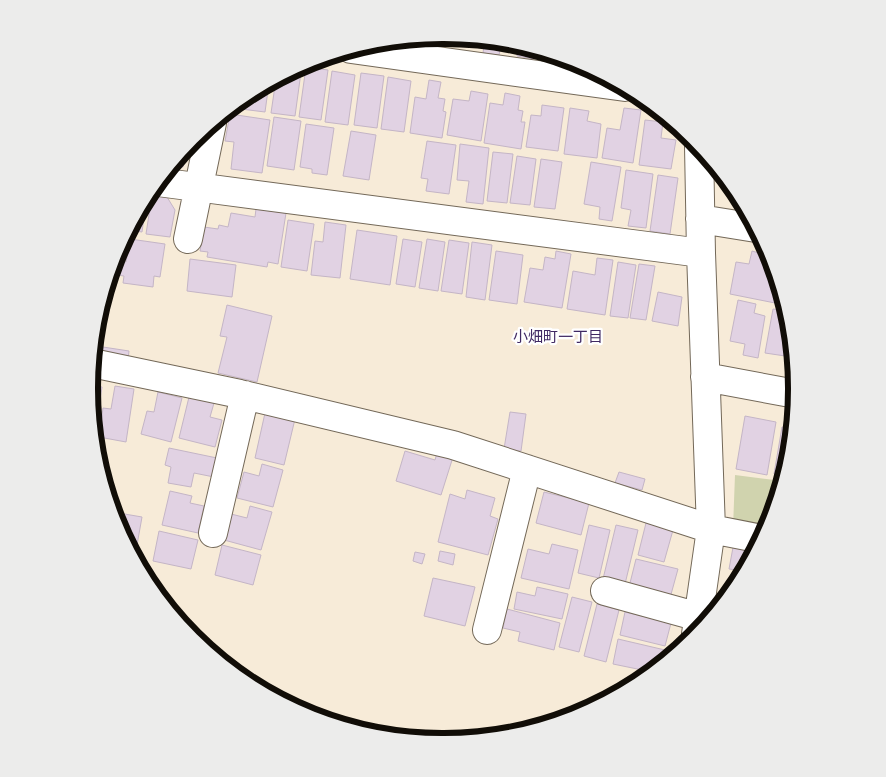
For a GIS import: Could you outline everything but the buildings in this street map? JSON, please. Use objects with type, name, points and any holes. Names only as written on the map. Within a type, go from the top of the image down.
[{"type":"street","points":[[369,52],[604,84]]},
{"type":"street","points":[[188,239],[210,135]]},
{"type":"street","points":[[699,158],[711,529],[699,619]]},
{"type":"street","points":[[166,183],[701,253]]},
{"type":"street","points":[[700,219],[747,227]]},
{"type":"street","points":[[99,364],[245,395],[453,445],[711,529],[754,537]]},
{"type":"street","points":[[705,377],[788,392]]},
{"type":"street","points":[[213,533],[245,395]]},
{"type":"street","points":[[487,630],[527,469]]},
{"type":"street","points":[[605,591],[694,625]]},
{"type":"green space","points":[[735,475],[775,480],[762,520],[751,543],[733,528]]},
{"type":"district","name":"小畑町一丁目","points":[[558,337]]}]
